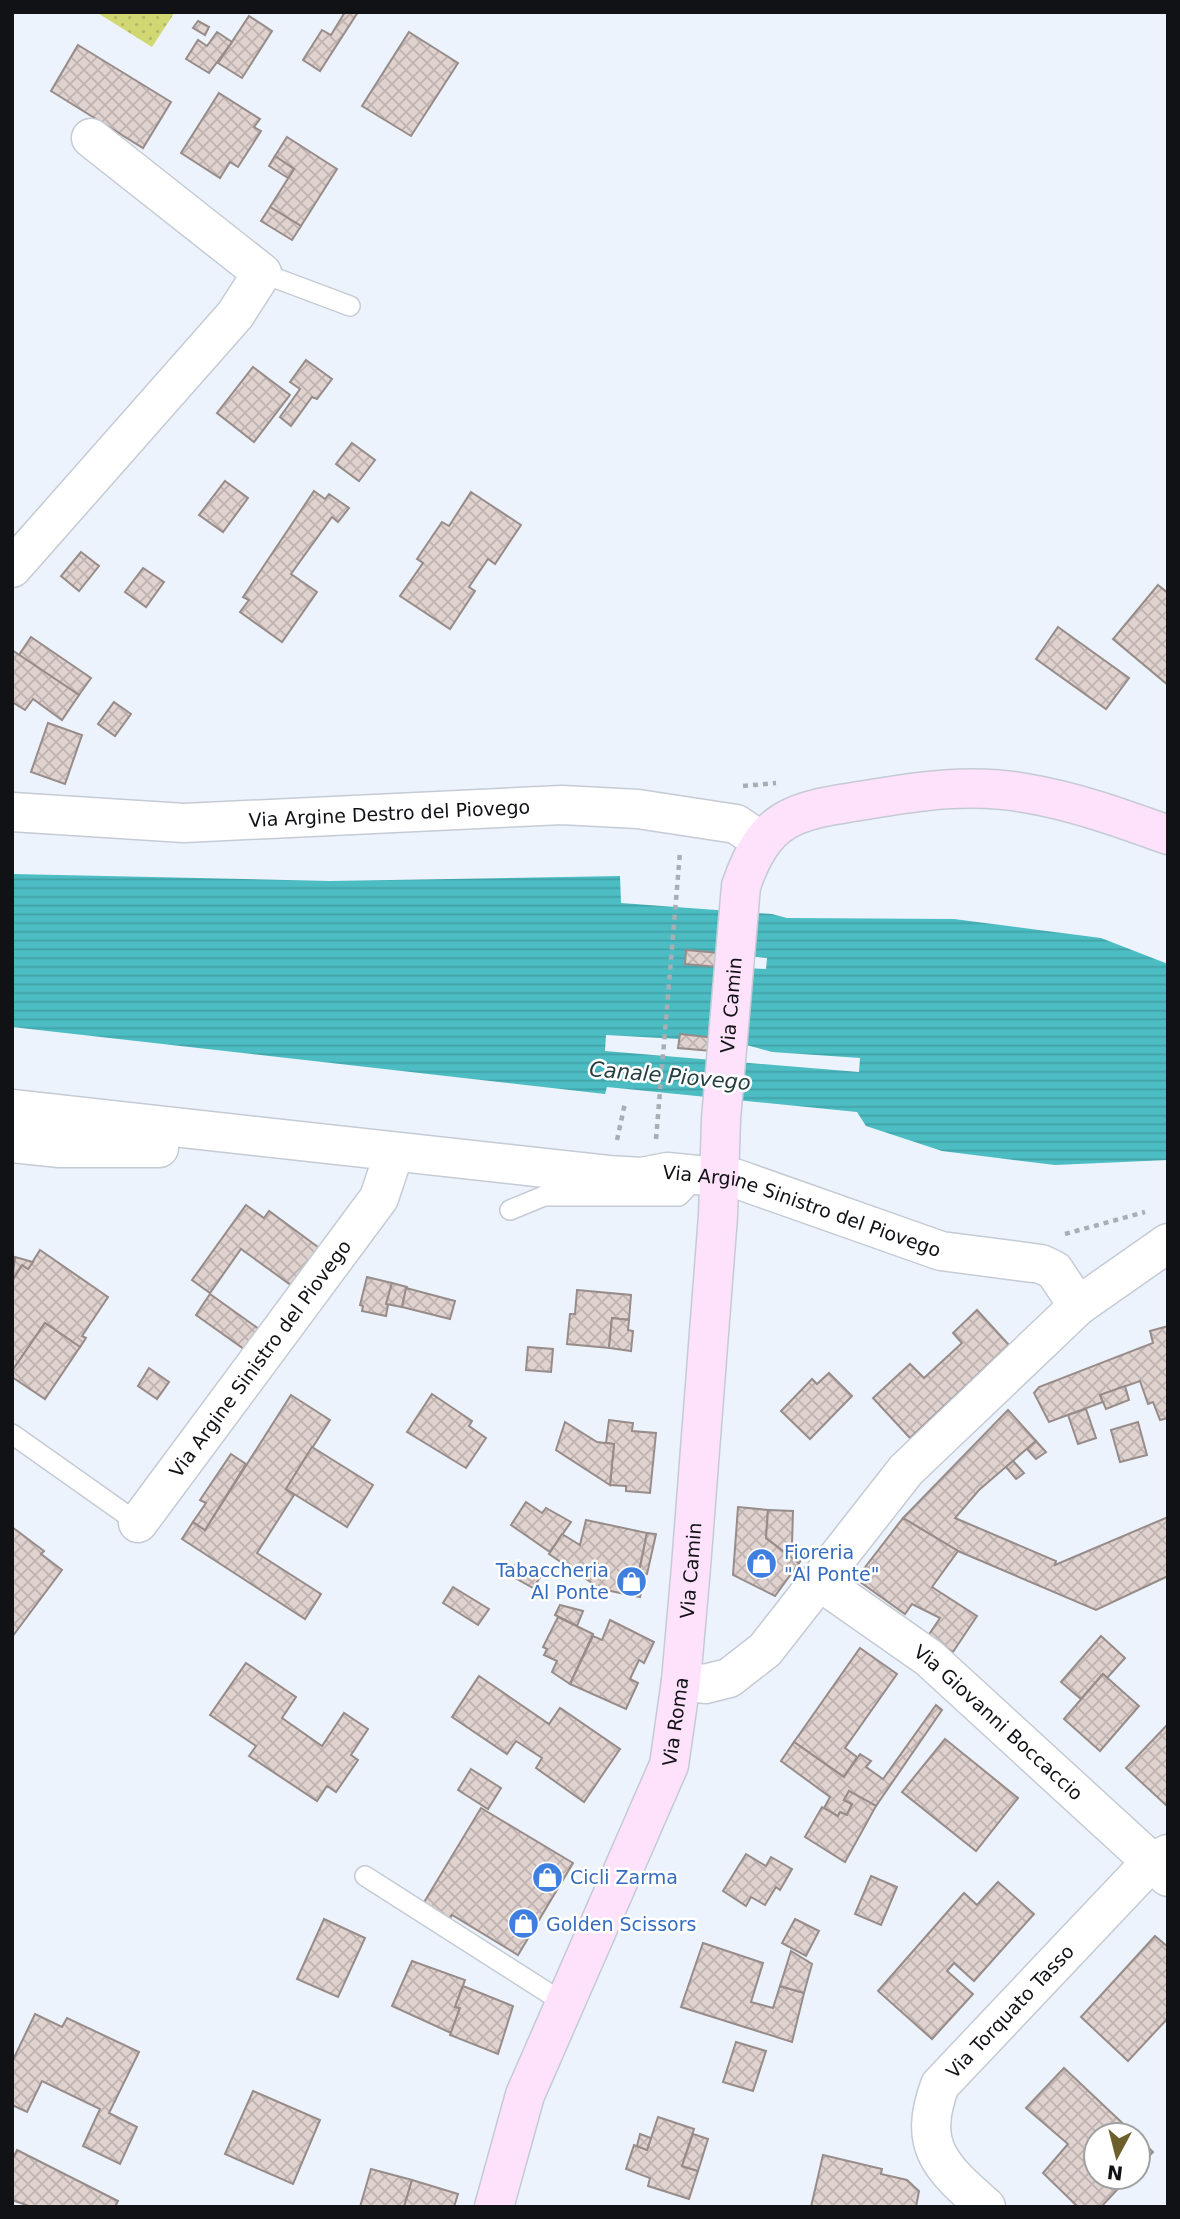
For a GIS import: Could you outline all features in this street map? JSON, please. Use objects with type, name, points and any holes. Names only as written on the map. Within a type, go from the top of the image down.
[{"type":"street","points":[[12,568],[236,315],[262,273],[91,138]]},
{"type":"street","name":"Via Camin","points":[[681,1681],[709,1176],[721,1119],[741,886],[761,841],[781,822],[810,809],[926,789],[1023,792],[1076,804],[1168,835]]},
{"type":"street","name":"Via Argine Destro del Piovego","points":[[12,812],[184,823],[562,805],[638,809],[736,824],[761,841]]},
{"type":"street","name":"Via Argine Sinistro del Piovego","points":[[12,1109],[619,1176],[642,1177],[667,1172],[709,1176],[769,1189],[941,1251],[1041,1264],[1054,1270],[1078,1306]]},
{"type":"street","name":"Via Argine Sinistro del Piovego","points":[[12,1143],[60,1148],[203,1148],[276,1140]]},
{"type":"street","name":"Via Argine Sinistro del Piovego","points":[[138,1523],[379,1198],[394,1153]]},
{"type":"street","points":[[1078,1306],[1168,1243]]},
{"type":"street","name":"Via Roma","points":[[494,2207],[525,2095],[669,1765],[681,1681],[705,1684],[729,1678],[765,1650],[905,1470],[1078,1306]]},
{"type":"street","name":"Via Giovanni Boccaccio","points":[[819,1581],[929,1658],[1162,1864]]},
{"type":"street","name":"Via Torquato Tasso","points":[[986,2207],[949,2174],[933,2151],[930,2130],[932,2107],[940,2085],[1162,1864]]},
{"type":"lane","points":[[262,273],[350,306]]},
{"type":"lane","points":[[510,1210],[544,1196],[679,1196],[709,1176]]},
{"type":"lane","points":[[12,1434],[138,1523]]},
{"type":"lane","points":[[365,1876],[564,2003]]},
{"type":"path","points":[[655,1151],[680,844]]},
{"type":"path","points":[[1079,1231],[1080,1240]]},
{"type":"green space","points":[[96,12],[175,12],[152,47]]},
{"type":"water","name":"Canale Piovego","points":[[12,874],[330,881],[620,876],[621,903],[772,914],[787,918],[954,919],[1101,938],[1168,964],[1168,1160],[1055,1165],[942,1151],[866,1126],[857,1112],[607,1087],[605,1094],[12,1027]],"holes":[[[687,950],[767,958],[766,969],[685,964]],[[680,1034],[724,1039],[772,1052],[860,1058],[859,1072],[605,1051],[606,1035],[679,1039]]]},
{"type":"building","points":[[345,12],[358,12],[320,71],[303,60],[322,30],[331,35]]},
{"type":"building","points":[[249,16],[272,31],[242,78],[218,63]]},
{"type":"building","points":[[198,21],[209,27],[205,35],[193,28]]},
{"type":"building","points":[[217,32],[232,42],[209,73],[186,59],[198,40],[207,46]]},
{"type":"building","points":[[409,32],[458,63],[411,136],[362,106]]},
{"type":"building","points":[[78,45],[171,102],[143,148],[51,91]]},
{"type":"building","points":[[219,93],[260,119],[254,127],[261,131],[238,167],[230,162],[220,178],[181,153]]},
{"type":"building","points":[[287,137],[337,169],[301,226],[270,207],[294,169],[275,156]]},
{"type":"building","points":[[275,156],[294,169],[288,178],[269,166]]},
{"type":"building","points":[[270,207],[301,226],[292,240],[261,221]]},
{"type":"building","points":[[306,360],[332,379],[317,399],[312,397],[291,426],[280,417],[300,389],[290,382]]},
{"type":"building","points":[[253,367],[290,395],[254,442],[217,413]]},
{"type":"building","points":[[352,443],[375,460],[359,481],[336,464]]},
{"type":"building","points":[[225,481],[248,498],[223,532],[199,515]]},
{"type":"building","points":[[314,491],[325,499],[329,494],[349,508],[338,522],[332,517],[291,574],[317,592],[282,642],[240,612],[249,600],[243,597]]},
{"type":"building","points":[[471,492],[521,525],[495,564],[488,559],[469,587],[475,591],[450,629],[400,596],[423,563],[417,559],[442,522],[449,526]]},
{"type":"building","points":[[81,552],[99,566],[79,591],[61,576]]},
{"type":"building","points":[[143,568],[164,582],[146,607],[125,592]]},
{"type":"building","points":[[1158,585],[1168,593],[1168,685],[1113,639]]},
{"type":"building","points":[[1058,627],[1129,678],[1106,709],[1036,659]]},
{"type":"building","points":[[31,637],[91,678],[79,695],[19,655]]},
{"type":"building","points":[[12,650],[79,695],[62,720],[33,699],[25,710],[12,702]]},
{"type":"building","points":[[114,702],[131,714],[115,736],[98,724]]},
{"type":"building","points":[[48,723],[82,735],[65,784],[31,772]]},
{"type":"building","points":[[686,950],[731,954],[729,968],[685,964]]},
{"type":"building","points":[[680,1034],[724,1039],[723,1052],[678,1048]]},
{"type":"building","points":[[246,1205],[264,1218],[269,1211],[326,1253],[299,1291],[241,1249],[210,1293],[192,1280]]},
{"type":"building","points":[[40,1250],[108,1297],[82,1336],[86,1338],[80,1347],[45,1323],[12,1371],[12,1281],[22,1265],[28,1269]]},
{"type":"building","points":[[15,1257],[33,1262],[28,1269],[22,1265],[12,1281]]},
{"type":"building","points":[[367,1277],[392,1283],[386,1316],[362,1311],[363,1306],[360,1305]]},
{"type":"building","points":[[392,1283],[407,1287],[402,1307],[386,1304]]},
{"type":"building","points":[[406,1288],[455,1301],[450,1319],[402,1307]]},
{"type":"building","points":[[577,1290],[631,1295],[629,1320],[612,1318],[609,1348],[567,1344],[570,1314],[575,1314]]},
{"type":"building","points":[[210,1294],[266,1334],[251,1354],[196,1315]]},
{"type":"building","points":[[977,1310],[1009,1345],[910,1438],[873,1398],[910,1364],[924,1378],[962,1343],[953,1333]]},
{"type":"building","points":[[612,1318],[629,1320],[628,1330],[633,1331],[631,1351],[609,1348]]},
{"type":"building","points":[[45,1323],[80,1347],[45,1399],[12,1377],[12,1371]]},
{"type":"building","points":[[1168,1326],[1168,1418],[1160,1420],[1153,1402],[1148,1404],[1140,1381],[1100,1395],[1103,1402],[1049,1422],[1034,1393],[1039,1387],[1153,1343],[1150,1331]]},
{"type":"building","points":[[528,1347],[553,1349],[551,1372],[526,1370]]},
{"type":"building","points":[[149,1368],[169,1382],[157,1399],[138,1386]]},
{"type":"building","points":[[829,1373],[852,1396],[810,1439],[781,1411],[812,1379],[817,1384]]},
{"type":"building","points":[[1125,1386],[1129,1400],[1106,1409],[1100,1395]]},
{"type":"building","points":[[432,1394],[472,1421],[469,1426],[486,1438],[466,1468],[407,1432]]},
{"type":"building","points":[[291,1395],[330,1420],[286,1489],[294,1495],[257,1553],[321,1594],[305,1619],[182,1539],[193,1522],[205,1530]]},
{"type":"building","points":[[1086,1409],[1096,1438],[1078,1444],[1068,1415]]},
{"type":"building","points":[[1008,1410],[1036,1441],[979,1490],[955,1518],[1056,1561],[1055,1565],[1168,1517],[1168,1576],[1096,1610],[958,1551],[903,1518]]},
{"type":"building","points":[[609,1420],[633,1423],[632,1431],[656,1433],[650,1493],[626,1491],[626,1486],[610,1485],[614,1444],[606,1443]]},
{"type":"building","points":[[565,1422],[597,1442],[614,1444],[610,1485],[556,1450]]},
{"type":"building","points":[[1138,1422],[1147,1455],[1120,1462],[1111,1430]]},
{"type":"building","points":[[1036,1441],[1046,1452],[1036,1459],[1027,1449]]},
{"type":"building","points":[[312,1447],[373,1485],[347,1527],[286,1489]]},
{"type":"building","points":[[231,1454],[246,1464],[205,1530],[193,1522],[206,1503],[200,1500]]},
{"type":"building","points":[[1013,1461],[1024,1473],[1016,1479],[1006,1467]]},
{"type":"building","points":[[526,1502],[542,1513],[546,1508],[571,1522],[550,1552],[511,1525]]},
{"type":"building","points":[[738,1507],[768,1510],[766,1538],[799,1563],[775,1596],[733,1575]]},
{"type":"building","points":[[768,1510],[793,1511],[792,1544],[805,1554],[799,1563],[766,1538]]},
{"type":"building","points":[[903,1518],[958,1551],[932,1587],[977,1616],[953,1652],[928,1636],[940,1618],[912,1604],[905,1614],[856,1579]]},
{"type":"building","points":[[586,1520],[647,1533],[639,1572],[645,1573],[640,1597],[601,1589],[549,1554],[562,1534],[580,1545]]},
{"type":"building","points":[[12,1527],[44,1551],[41,1554],[62,1570],[12,1637]]},
{"type":"building","points":[[647,1533],[656,1534],[647,1574],[639,1572]]},
{"type":"building","points":[[517,1562],[541,1576],[533,1588],[510,1575]]},
{"type":"building","points":[[453,1587],[489,1609],[478,1625],[443,1603]]},
{"type":"building","points":[[560,1605],[583,1611],[577,1626],[555,1615]]},
{"type":"building","points":[[558,1617],[593,1634],[570,1684],[552,1672],[557,1661],[544,1655],[547,1649],[543,1647]]},
{"type":"building","points":[[610,1620],[654,1642],[644,1663],[639,1660],[630,1679],[638,1683],[626,1709],[570,1684],[593,1636],[602,1640]]},
{"type":"building","points":[[1101,1636],[1125,1658],[1107,1678],[1103,1674],[1081,1699],[1061,1682]]},
{"type":"building","points":[[860,1648],[897,1674],[845,1748],[857,1757],[844,1777],[794,1742]]},
{"type":"building","points":[[246,1663],[296,1697],[282,1718],[322,1746],[344,1713],[368,1729],[351,1755],[358,1760],[336,1792],[327,1786],[317,1801],[249,1756],[256,1746],[210,1715]]},
{"type":"building","points":[[1103,1674],[1139,1706],[1100,1751],[1064,1719]]},
{"type":"building","points":[[479,1676],[549,1724],[560,1708],[620,1749],[584,1802],[536,1768],[542,1758],[516,1741],[507,1754],[452,1717]]},
{"type":"building","points":[[936,1705],[942,1710],[876,1806],[849,1791],[844,1800],[852,1804],[847,1815],[840,1812],[838,1816],[824,1808],[830,1797],[781,1761],[794,1742],[844,1777],[860,1754],[871,1761],[866,1767],[883,1779]]},
{"type":"building","points":[[1168,1724],[1168,1807],[1126,1768]]},
{"type":"building","points":[[945,1739],[1018,1798],[976,1851],[902,1792]]},
{"type":"building","points":[[471,1769],[501,1788],[488,1809],[458,1790]]},
{"type":"building","points":[[849,1791],[876,1806],[845,1862],[805,1837],[822,1807],[838,1816],[840,1812],[847,1815],[852,1804],[844,1800]]},
{"type":"building","points":[[481,1808],[573,1863],[518,1955],[452,1915],[449,1920],[423,1904]]},
{"type":"building","points":[[746,1854],[766,1866],[771,1857],[792,1869],[780,1890],[776,1887],[765,1905],[751,1897],[746,1906],[723,1891]]},
{"type":"building","points":[[871,1876],[897,1887],[881,1925],[855,1914]]},
{"type":"building","points":[[998,1882],[1034,1914],[974,1981],[954,1963],[947,1971],[973,1994],[932,2039],[878,1991],[964,1893],[977,1905]]},
{"type":"building","points":[[324,1919],[365,1938],[338,1997],[297,1979]]},
{"type":"building","points":[[795,1919],[819,1931],[806,1956],[782,1943]]},
{"type":"building","points":[[1155,1936],[1168,1947],[1168,2018],[1128,2061],[1081,2017]]},
{"type":"building","points":[[703,1943],[763,1963],[751,2002],[773,2008],[780,1986],[804,1993],[792,2042],[681,2007]]},
{"type":"building","points":[[791,1951],[812,1964],[804,1993],[780,1986]]},
{"type":"building","points":[[412,1961],[465,1980],[455,2007],[460,2008],[451,2033],[392,2006]]},
{"type":"building","points":[[463,1986],[513,2006],[498,2054],[450,2035],[460,2008],[455,2007]]},
{"type":"building","points":[[35,2014],[62,2027],[67,2018],[139,2052],[109,2113],[137,2127],[120,2164],[83,2146],[100,2109],[42,2081],[27,2112],[12,2105],[12,2062]]},
{"type":"building","points":[[736,2042],[766,2051],[753,2091],[723,2082]]},
{"type":"building","points":[[1064,2068],[1120,2121],[1082,2121],[1082,2191],[1116,2191],[1101,2207],[1078,2207],[1043,2173],[1068,2144],[1026,2108]]},
{"type":"building","points":[[253,2091],[320,2120],[293,2184],[225,2154]]},
{"type":"building","points":[[658,2117],[694,2129],[682,2166],[698,2171],[689,2199],[648,2186],[650,2178],[626,2169],[634,2145],[647,2150]]},
{"type":"building","points":[[640,2134],[651,2138],[647,2150],[637,2146]]},
{"type":"building","points":[[693,2134],[708,2139],[698,2171],[682,2166]]},
{"type":"building","points":[[17,2150],[118,2201],[115,2207],[32,2207],[12,2200],[12,2160]]},
{"type":"building","points":[[823,2155],[882,2169],[881,2174],[907,2180],[919,2191],[916,2207],[811,2207]]},
{"type":"building","points":[[371,2169],[412,2180],[404,2207],[360,2207]]},
{"type":"building","points":[[412,2180],[458,2194],[454,2207],[404,2207]]},
{"type":"place","name":"Fioreria \"Al Ponte\"","points":[[761,1563]]},
{"type":"place","name":"Tabaccheria Al Ponte","points":[[632,1581]]},
{"type":"place","name":"Cicli Zarma","points":[[547,1877]]},
{"type":"place","name":"Golden Scissors","points":[[523,1924]]}]
